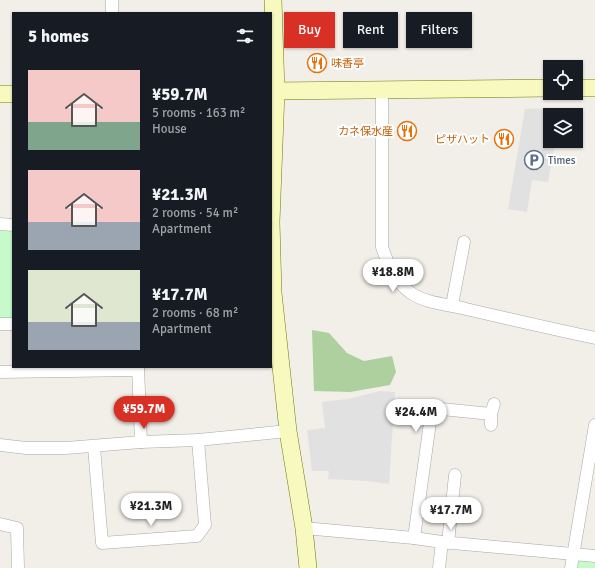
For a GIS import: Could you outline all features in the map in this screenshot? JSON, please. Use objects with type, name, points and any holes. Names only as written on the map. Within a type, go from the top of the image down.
[{"type":"street","points":[[112,0],[112,12]]},
{"type":"street","points":[[272,0],[272,156]]},
{"type":"street","points":[[273,91],[543,88]]},
{"type":"street","points":[[583,88],[595,88]]},
{"type":"street","points":[[382,90],[382,247],[388,264],[399,282],[410,293],[424,301],[595,338]]},
{"type":"street","points":[[0,94],[12,94]]},
{"type":"street","points":[[0,224],[12,225]]},
{"type":"street","points":[[452,306],[464,242]]},
{"type":"street","points":[[272,258],[273,293],[288,431],[304,528],[308,568]]},
{"type":"street","points":[[0,324],[12,324]]},
{"type":"street","points":[[0,372],[138,368],[142,442]]},
{"type":"street","points":[[414,538],[432,408],[492,414]]},
{"type":"street","points":[[571,568],[595,425]]},
{"type":"street","points":[[0,445],[26,448],[94,446],[142,442],[198,440],[288,431]]},
{"type":"street","points":[[94,446],[102,543],[197,536],[205,525],[198,440]]},
{"type":"street","points":[[439,568],[445,543],[455,475]]},
{"type":"street","points":[[0,524],[17,528],[18,568]]},
{"type":"street","points":[[304,528],[414,538],[445,543],[595,556]]},
{"type":"green space","points":[[0,231],[12,231],[12,319],[0,319]]},
{"type":"green space","points":[[312,330],[329,333],[347,353],[364,361],[392,356],[396,372],[390,385],[350,392],[314,391]]},
{"type":"green space","points":[[575,554],[595,557],[595,568],[573,568]]},
{"type":"shaded area","name":"Times","points":[[543,108],[543,148],[554,148],[548,182],[532,180],[527,212],[508,209],[525,109]]},
{"type":"shaded area","points":[[380,391],[395,392],[389,484],[328,479],[329,471],[312,471],[307,430],[325,428],[322,402],[348,399]]},
{"type":"place","name":"味香亭","points":[[317,63]]},
{"type":"place","name":"カネ保水産","points":[[407,131]]},
{"type":"place","name":"ピザハット","points":[[504,139]]},
{"type":"place","name":"Times","points":[[534,160]]}]
